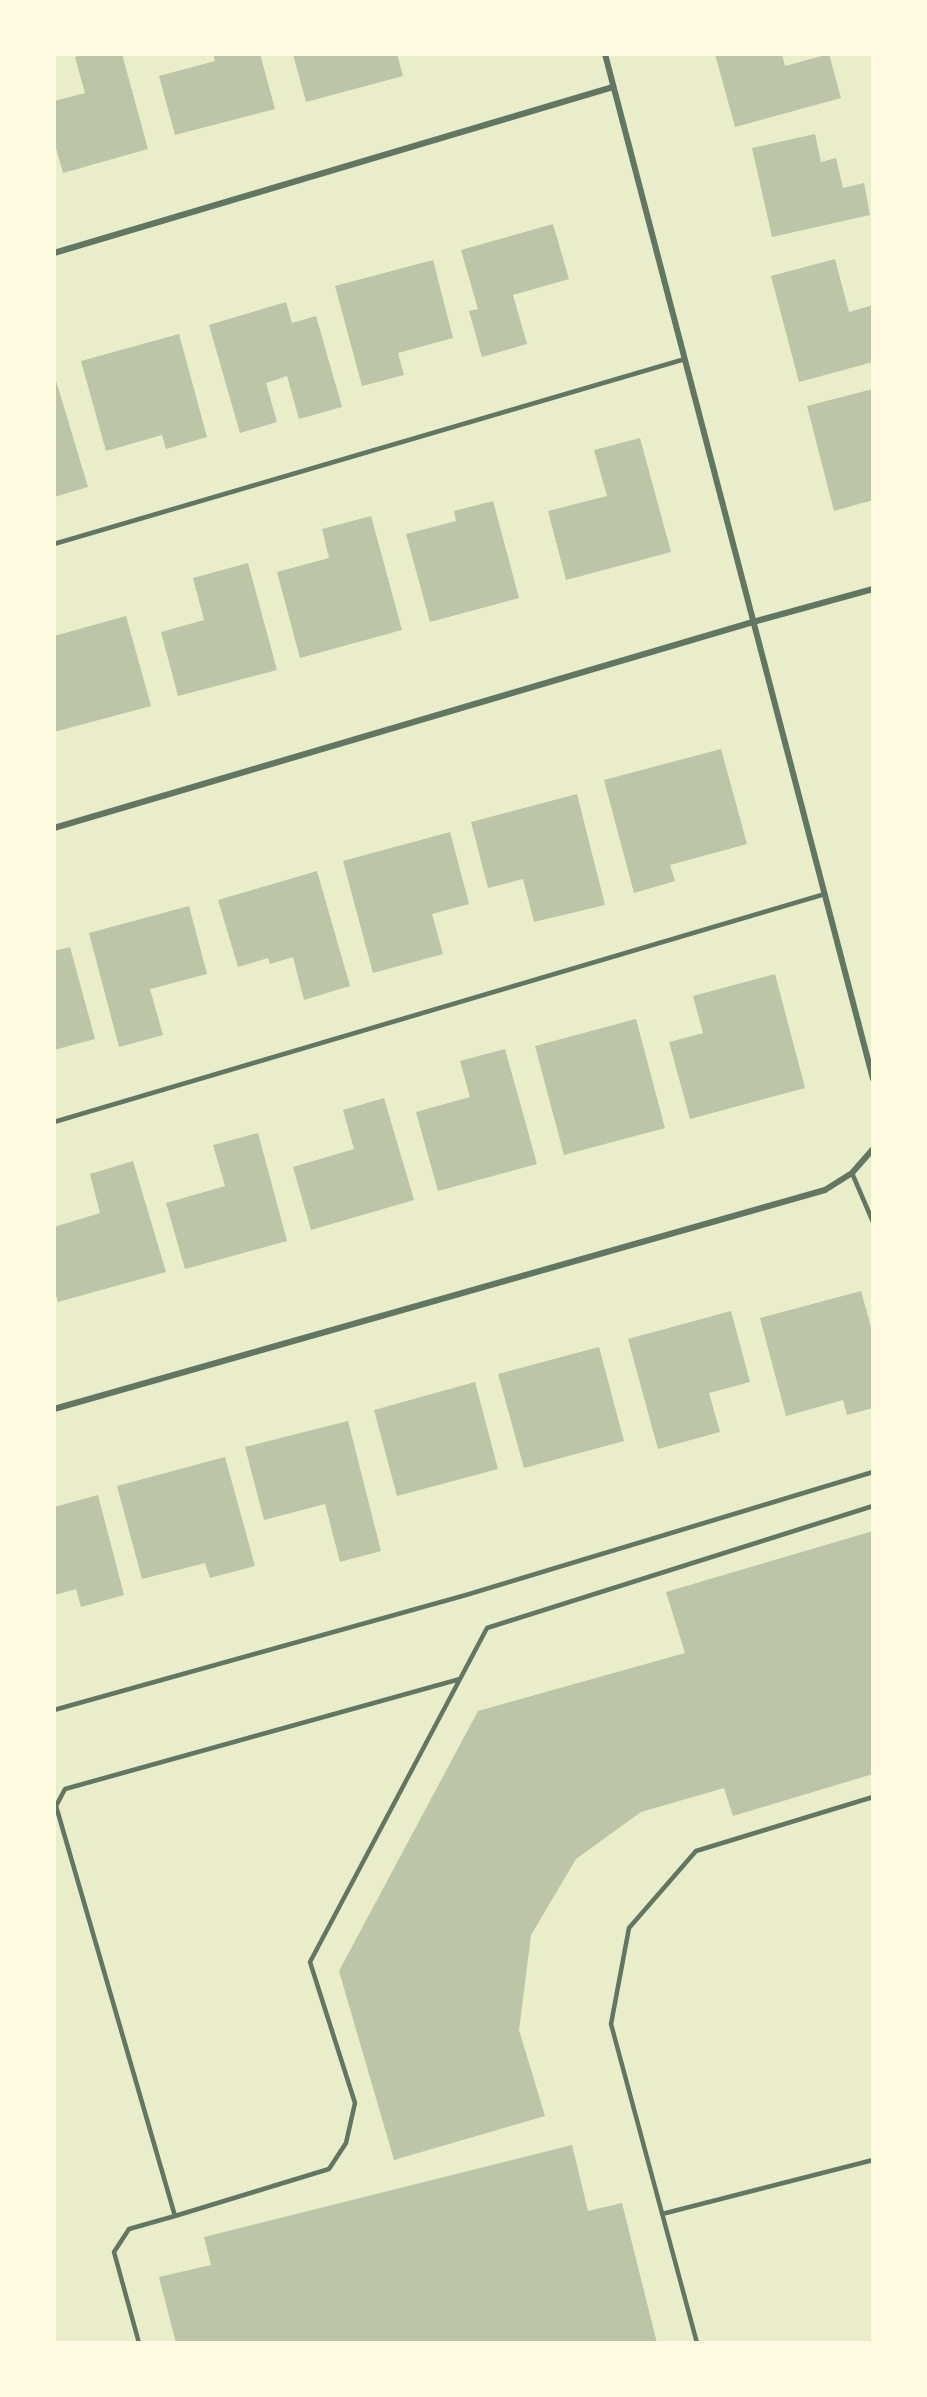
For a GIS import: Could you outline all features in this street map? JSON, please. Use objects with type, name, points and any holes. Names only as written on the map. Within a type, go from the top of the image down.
[{"type":"street","points":[[605,54],[873,1079]]},
{"type":"street","points":[[54,253],[613,87]]},
{"type":"street","points":[[54,828],[753,622],[873,589]]},
{"type":"street","points":[[54,1409],[825,1190],[852,1173],[873,1149]]},
{"type":"lane","points":[[54,544],[685,359]]},
{"type":"lane","points":[[54,1122],[825,894]]},
{"type":"lane","points":[[852,1173],[873,1222]]},
{"type":"lane","points":[[54,1710],[466,1595],[873,1473]]},
{"type":"lane","points":[[139,2343],[114,2252],[129,2229],[329,2169],[346,2143],[355,2103],[310,1962],[487,1628],[873,1506]]},
{"type":"lane","points":[[175,2216],[56,1806],[66,1789],[460,1679]]},
{"type":"lane","points":[[697,2343],[611,2024],[629,1928],[696,1851],[873,1797]]},
{"type":"lane","points":[[662,2214],[873,2160]]},
{"type":"building","points":[[85,54],[122,54],[148,149],[63,173],[54,141],[54,101],[85,93],[75,57]]},
{"type":"building","points":[[213,54],[260,54],[275,109],[175,135],[159,76],[215,61]]},
{"type":"building","points":[[293,54],[397,54],[403,76],[306,102]]},
{"type":"building","points":[[715,54],[782,54],[785,66],[829,54],[841,98],[735,127]]},
{"type":"building","points":[[815,134],[821,162],[836,158],[843,188],[864,183],[870,215],[772,237],[752,148]]},
{"type":"building","points":[[553,224],[569,279],[513,295],[527,344],[482,357],[469,311],[478,309],[461,250]]},
{"type":"building","points":[[835,259],[849,312],[873,305],[873,362],[799,382],[771,276]]},
{"type":"building","points":[[433,260],[453,338],[398,353],[404,375],[362,386],[335,286]]},
{"type":"building","points":[[286,302],[292,323],[316,316],[342,407],[299,419],[287,376],[266,383],[277,422],[240,433],[209,325]]},
{"type":"building","points":[[179,334],[207,437],[166,449],[162,435],[106,451],[81,361]]},
{"type":"building","points":[[54,374],[88,487],[54,497]]},
{"type":"building","points":[[873,389],[873,500],[834,511],[807,406]]},
{"type":"building","points":[[640,438],[671,552],[566,580],[548,511],[607,496],[594,450]]},
{"type":"building","points":[[493,501],[519,598],[430,622],[406,534],[456,521],[454,511]]},
{"type":"building","points":[[371,516],[402,630],[300,658],[277,572],[329,558],[322,529]]},
{"type":"building","points":[[248,563],[277,670],[178,696],[161,632],[204,620],[193,578]]},
{"type":"building","points":[[126,616],[151,706],[54,732],[54,636]]},
{"type":"building","points":[[721,749],[747,844],[670,865],[675,881],[634,893],[604,780]]},
{"type":"building","points":[[577,794],[605,905],[534,922],[523,879],[488,888],[471,822]]},
{"type":"building","points":[[450,832],[469,904],[432,914],[443,954],[373,973],[343,861]]},
{"type":"building","points":[[317,871],[350,986],[304,1000],[293,957],[270,964],[268,958],[238,967],[218,900]]},
{"type":"building","points":[[189,906],[207,974],[150,989],[163,1035],[119,1047],[89,933]]},
{"type":"building","points":[[70,947],[95,1039],[54,1050],[54,951]]},
{"type":"building","points":[[775,974],[805,1088],[690,1119],[669,1042],[703,1033],[693,996]]},
{"type":"building","points":[[636,1019],[665,1128],[564,1155],[535,1046]]},
{"type":"building","points":[[505,1049],[537,1164],[438,1191],[416,1112],[470,1097],[460,1061]]},
{"type":"building","points":[[384,1098],[414,1200],[311,1230],[293,1167],[354,1149],[343,1110]]},
{"type":"building","points":[[258,1133],[287,1241],[185,1269],[166,1203],[225,1186],[213,1145]]},
{"type":"building","points":[[133,1161],[166,1272],[58,1302],[54,1288],[54,1227],[100,1213],[90,1174]]},
{"type":"building","points":[[861,1291],[873,1334],[873,1408],[847,1415],[843,1400],[786,1416],[760,1318]]},
{"type":"building","points":[[731,1311],[750,1382],[709,1393],[720,1432],[658,1449],[628,1339]]},
{"type":"building","points":[[599,1347],[624,1441],[524,1468],[498,1374]]},
{"type":"building","points":[[475,1382],[498,1469],[397,1496],[374,1410]]},
{"type":"building","points":[[348,1421],[381,1551],[340,1562],[325,1504],[264,1520],[245,1447]]},
{"type":"building","points":[[225,1457],[255,1566],[210,1578],[205,1563],[142,1579],[117,1486]]},
{"type":"building","points":[[98,1495],[124,1595],[81,1607],[76,1589],[54,1595],[54,1507]]},
{"type":"building","points":[[873,1531],[873,1774],[733,1816],[724,1788],[641,1812],[576,1859],[531,1935],[519,2030],[545,2116],[394,2160],[339,1971],[478,1711],[685,1653],[666,1592]]},
{"type":"building","points":[[572,2145],[588,2211],[622,2203],[657,2343],[176,2343],[159,2277],[211,2265],[204,2237]]}]
